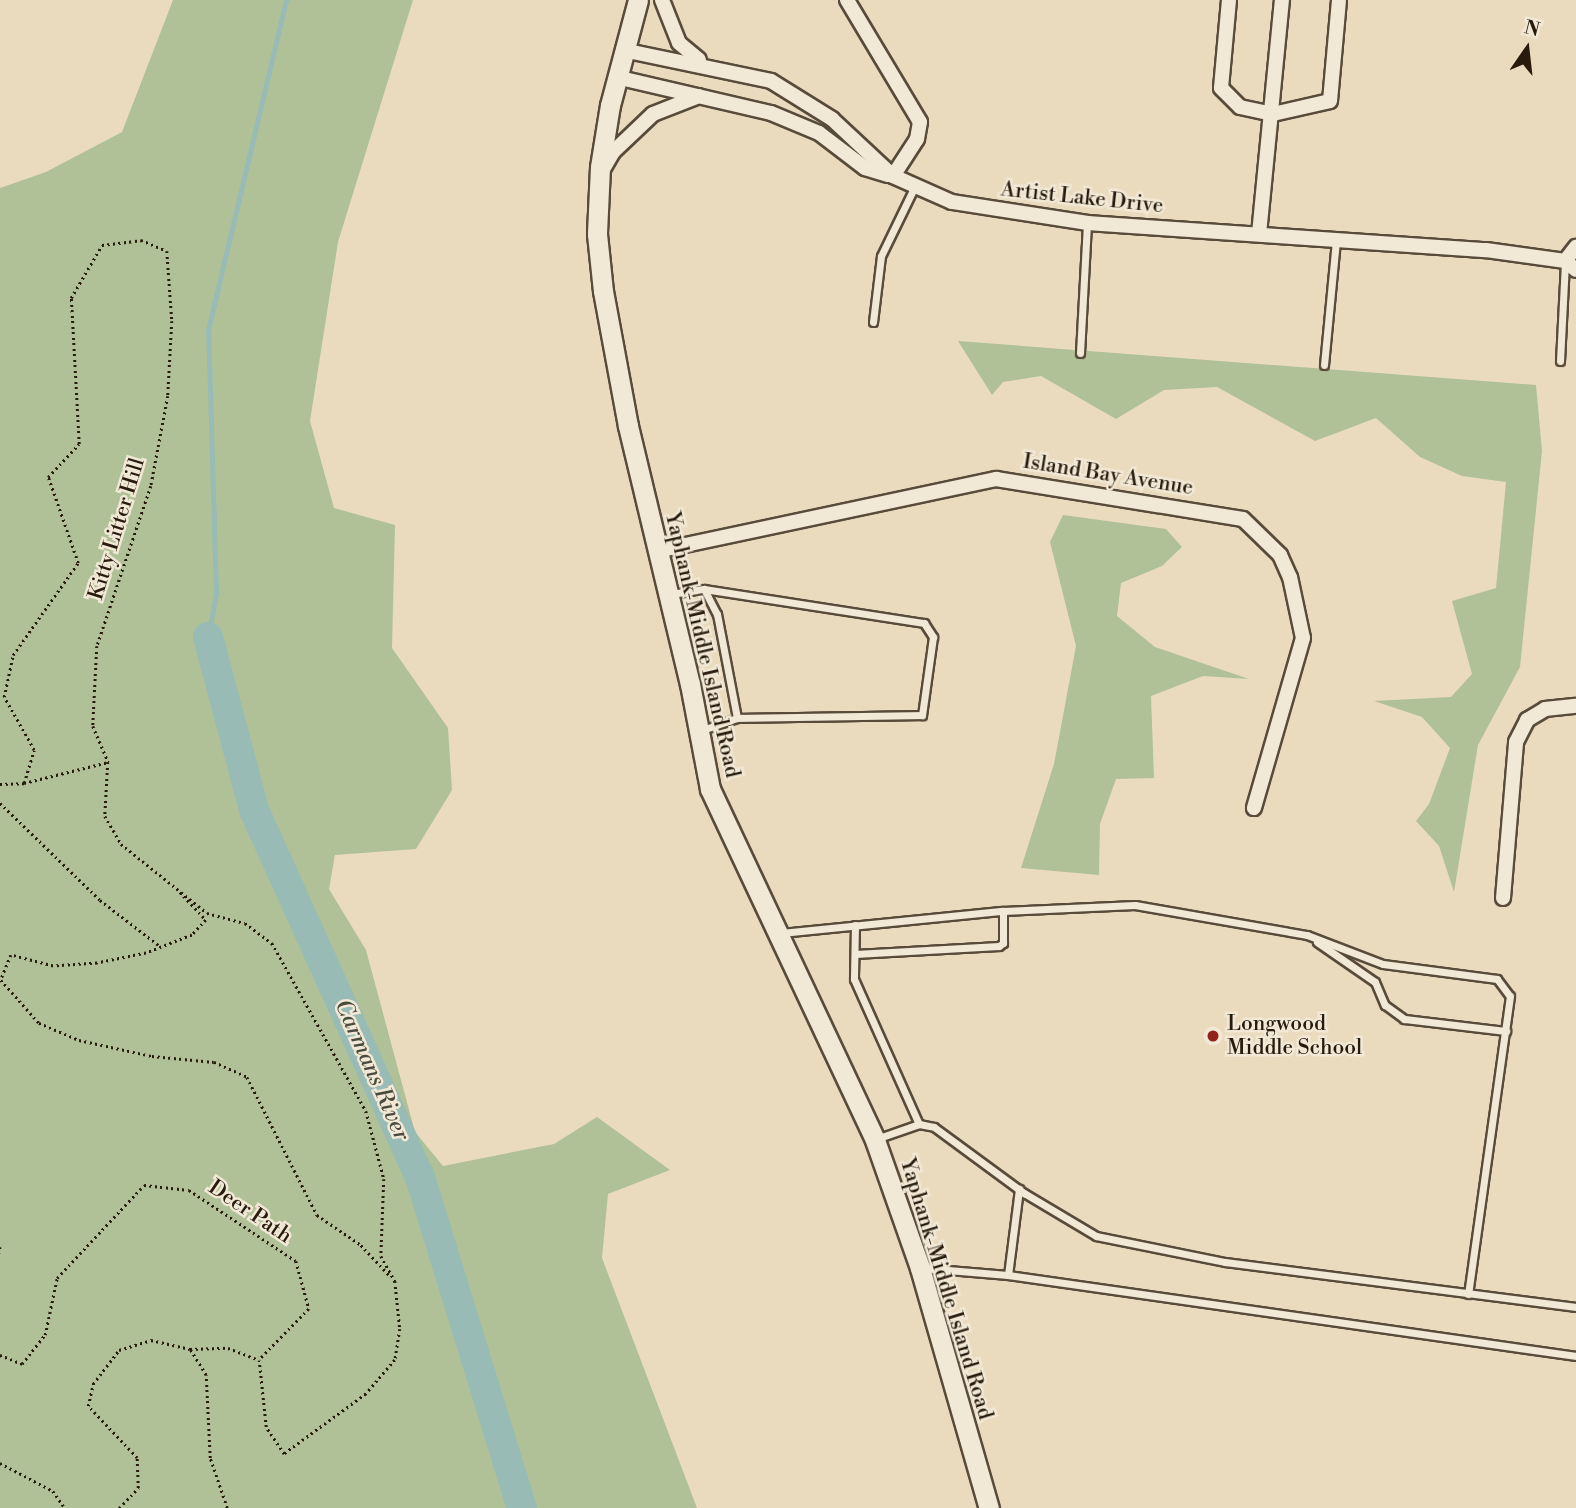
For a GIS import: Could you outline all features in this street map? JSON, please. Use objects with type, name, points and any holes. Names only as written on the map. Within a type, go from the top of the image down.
[{"type":"main road","name":"Yaphank-Middle Island Road","points":[[638,0],[616,77],[599,175],[597,234],[603,291],[657,551],[700,732],[710,789],[875,1140],[920,1268],[989,1508]]},
{"type":"street","points":[[662,0],[679,43],[703,64]]},
{"type":"street","points":[[616,77],[771,113],[819,133],[865,168],[893,176],[917,139],[920,122],[847,0]]},
{"type":"street","points":[[1229,0],[1221,88],[1240,107],[1273,114],[1330,101],[1339,0]]},
{"type":"street","points":[[1259,234],[1267,131],[1273,114],[1282,0]]},
{"type":"street","name":"Artist Lake Drive","points":[[623,50],[703,64],[771,81],[809,101],[893,176],[914,188],[975,207],[1087,223],[1336,238],[1570,266]]},
{"type":"street","points":[[599,175],[613,152],[653,114],[699,96]]},
{"type":"street","points":[[1570,266],[1576,247]]},
{"type":"street","name":"Island Bay Avenue","points":[[657,551],[996,479],[1243,519],[1280,555],[1294,589],[1303,638],[1254,808]]},
{"type":"street","points":[[1503,898],[1516,742],[1527,720],[1545,709],[1576,706]]},
{"type":"lane","points":[[873,322],[881,256],[914,188]]},
{"type":"lane","points":[[1080,353],[1087,223]]},
{"type":"lane","points":[[1324,365],[1336,238]]},
{"type":"lane","points":[[1560,361],[1570,266]]},
{"type":"lane","points":[[704,589],[717,614],[737,718]]},
{"type":"lane","points":[[669,595],[704,589],[924,623],[933,637],[922,715],[737,718],[700,732]]},
{"type":"lane","points":[[779,933],[1003,911],[1135,905],[1307,935],[1382,964],[1497,979],[1510,996],[1468,1294]]},
{"type":"lane","points":[[855,954],[999,946],[1003,943],[1003,911]]},
{"type":"lane","points":[[855,925],[854,979],[919,1124]]},
{"type":"lane","points":[[1307,935],[1375,982],[1385,1004],[1404,1019],[1506,1031]]},
{"type":"lane","points":[[875,1140],[919,1124],[934,1127],[1019,1189],[1096,1237],[1224,1262],[1576,1307]]},
{"type":"lane","points":[[1008,1275],[1019,1189]]},
{"type":"lane","points":[[920,1268],[1008,1275],[1576,1356]]},
{"type":"path","name":"Kitty Litter Hill","points":[[24,783],[34,750],[4,697],[13,655],[78,563],[48,477],[79,444],[71,298],[102,245],[141,240],[167,251],[172,321],[168,396],[151,486],[97,646],[93,726],[108,762]]},
{"type":"path","points":[[0,783],[24,783],[108,762],[105,816],[121,844],[167,878],[207,913],[245,923],[272,943],[366,1111],[384,1179],[381,1256],[395,1280],[400,1329],[395,1360],[366,1394],[284,1454],[266,1427],[260,1360],[228,1348],[190,1349],[151,1340],[119,1350],[93,1384],[88,1406],[136,1458],[138,1488],[119,1508]]},
{"type":"path","points":[[0,803],[100,900],[162,947]]},
{"type":"path","points":[[167,878],[206,920],[192,935],[162,947],[97,963],[53,966],[11,956],[1,980],[39,1023],[79,1040],[152,1056],[214,1062],[247,1077],[317,1215],[361,1245],[395,1280]]},
{"type":"path","name":"Deer Path","points":[[0,1355],[22,1364],[45,1335],[57,1278],[144,1185],[189,1190],[296,1261],[309,1309],[260,1360]]},
{"type":"path","points":[[0,1247],[0,1253]]},
{"type":"path","points":[[190,1349],[206,1375],[210,1458],[227,1508]]},
{"type":"path","points":[[0,1464],[53,1491],[65,1508]]},
{"type":"green space","points":[[173,0],[413,0],[338,242],[310,421],[334,508],[395,525],[392,648],[448,728],[452,790],[416,849],[335,855],[329,889],[366,950],[415,1132],[443,1166],[554,1144],[597,1117],[670,1170],[608,1194],[602,1258],[697,1508],[0,1508],[0,188],[46,172],[122,132]]},
{"type":"green space","points":[[958,341],[1536,385],[1542,451],[1520,667],[1478,745],[1454,892],[1439,846],[1416,821],[1429,804],[1450,748],[1422,717],[1374,701],[1451,697],[1472,674],[1452,601],[1496,588],[1506,482],[1462,476],[1420,457],[1376,418],[1315,441],[1217,387],[1164,390],[1116,419],[1041,376],[1003,382],[992,395]]},
{"type":"green space","points":[[1063,515],[1166,529],[1182,547],[1162,566],[1121,583],[1117,616],[1155,647],[1249,679],[1203,676],[1151,696],[1154,778],[1116,779],[1100,824],[1099,875],[1021,868],[1054,764],[1076,646],[1050,542]]},
{"type":"waterway","points":[[208,637],[216,593],[208,330],[286,0]]},
{"type":"waterway","name":"Carmans River","points":[[208,637],[254,810],[420,1177],[522,1508]]},
{"type":"place","name":"Longwood Middle School","points":[[1213,1036]]}]
